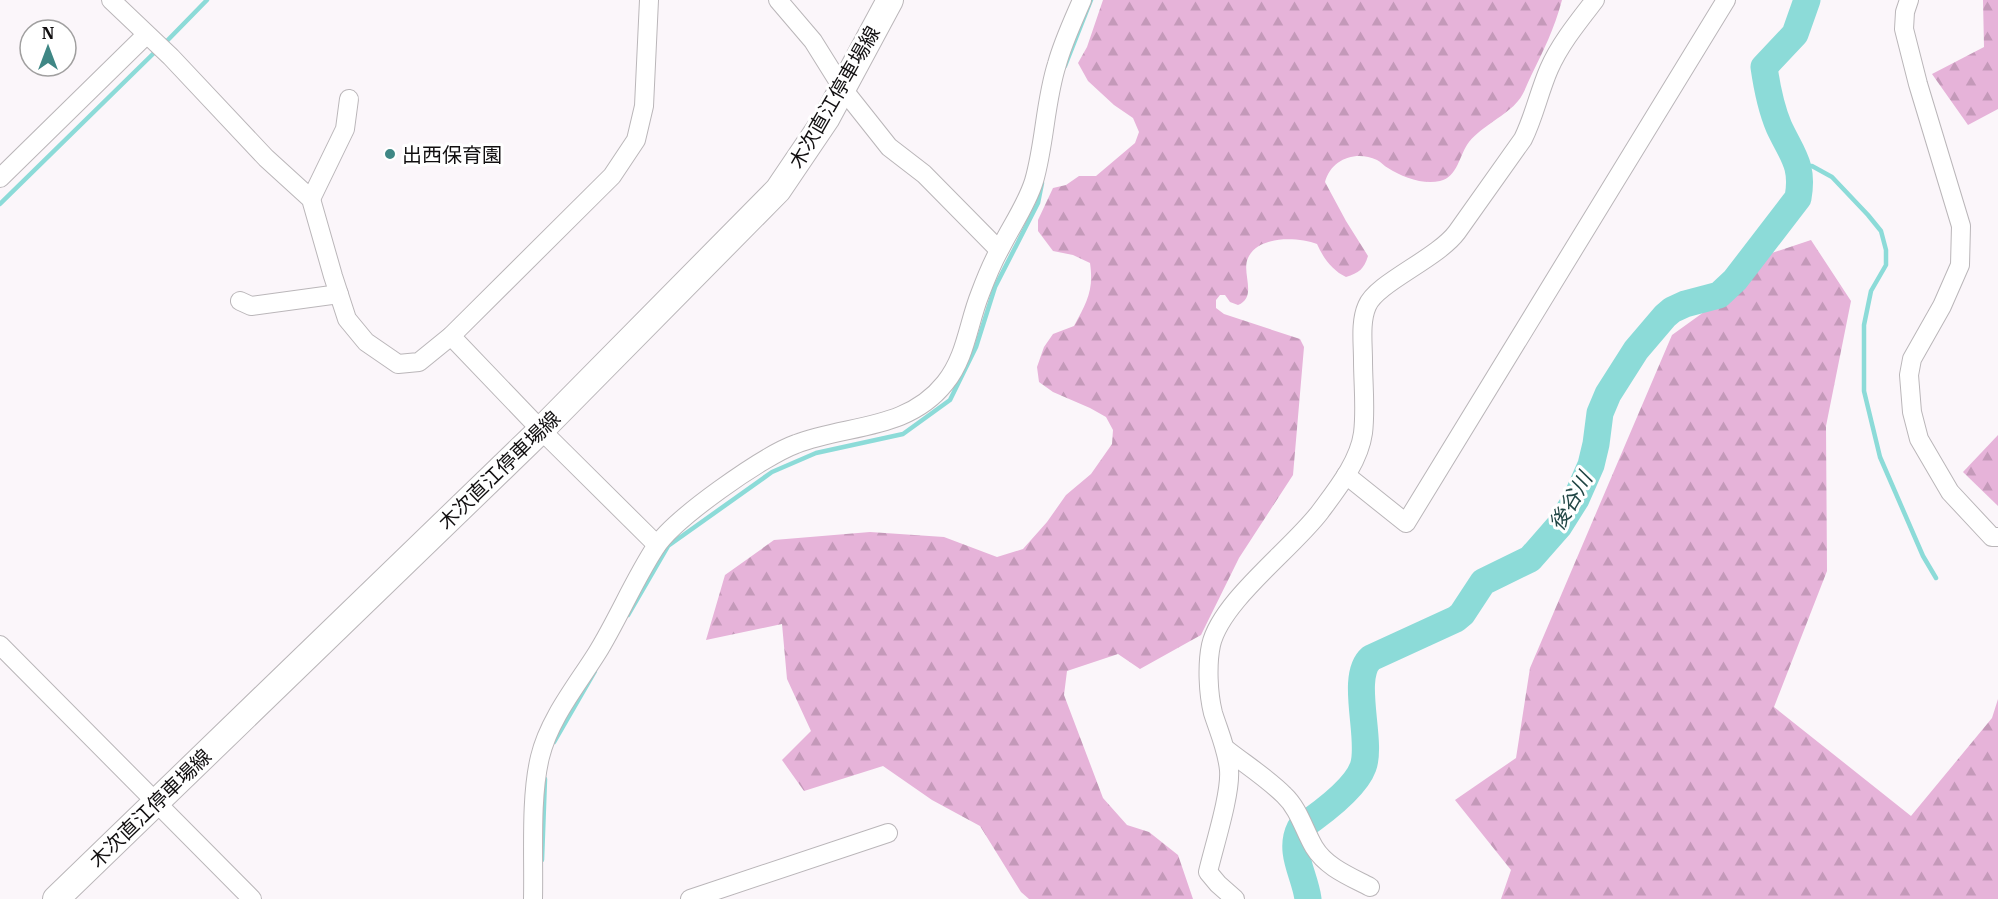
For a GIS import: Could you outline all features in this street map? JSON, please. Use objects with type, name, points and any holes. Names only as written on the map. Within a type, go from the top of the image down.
[{"type":"main road","name":"木次直江停車場線","points":[[56,899],[541,430],[778,190],[803,155],[843,89],[890,0]]},
{"type":"street","points":[[111,0],[171,57],[266,158],[311,199],[347,319],[366,342],[398,364],[419,362],[451,336],[612,176],[636,140],[644,106],[650,0]]},
{"type":"street","points":[[777,0],[813,41],[843,89],[889,147],[924,174],[999,250]]},
{"type":"street","points":[[533,899],[536,780],[541,754],[552,726],[610,632],[628,594],[657,545],[677,524],[729,484],[774,455],[795,444],[885,423],[907,414],[928,400],[945,383],[959,360],[980,295],[999,250],[1023,208],[1034,182],[1056,65],[1082,0]]},
{"type":"street","points":[[1235,899],[1208,872],[1227,792],[1229,773],[1226,749],[1213,710],[1210,687],[1209,657],[1216,630],[1236,601],[1318,514],[1354,460],[1363,433],[1363,320],[1370,300],[1382,289],[1449,243],[1523,139],[1531,123],[1548,70],[1558,51],[1595,0]]},
{"type":"street","points":[[1346,475],[1406,523],[1726,0]]},
{"type":"street","points":[[1909,0],[1904,29],[1918,84],[1961,226],[1960,265],[1942,306],[1912,359],[1909,375],[1912,412],[1919,439],[1950,492],[1992,537],[1998,537]]},
{"type":"street","points":[[3,168],[146,34]]},
{"type":"street","points":[[311,199],[345,129],[349,99]]},
{"type":"street","points":[[240,301],[252,306],[339,294]]},
{"type":"street","points":[[451,336],[541,430],[657,545]]},
{"type":"street","points":[[0,645],[252,899]]},
{"type":"street","points":[[1226,749],[1284,795],[1294,806],[1315,848],[1324,860],[1335,869],[1370,887]]},
{"type":"street","points":[[690,899],[888,833]]},
{"type":"green space","points":[[1103,0],[1562,0],[1556,21],[1520,98],[1508,111],[1469,142],[1451,175],[1446,179],[1427,182],[1413,179],[1377,160],[1361,156],[1345,159],[1333,167],[1325,182],[1368,256],[1360,270],[1346,277],[1341,274],[1329,264],[1317,244],[1289,239],[1269,242],[1260,245],[1248,258],[1246,271],[1248,291],[1244,301],[1238,305],[1230,302],[1225,295],[1220,295],[1216,300],[1216,308],[1224,314],[1300,339],[1304,347],[1293,475],[1239,558],[1201,635],[1140,669],[1118,654],[1067,671],[1064,695],[1103,798],[1127,825],[1149,832],[1178,855],[1193,899],[1029,899],[1021,892],[980,826],[932,800],[883,766],[804,791],[782,760],[811,731],[787,679],[782,624],[706,640],[725,575],[774,540],[870,532],[944,537],[997,557],[1023,549],[1047,522],[1066,495],[1091,474],[1112,444],[1113,430],[1106,417],[1053,392],[1039,382],[1037,367],[1044,347],[1053,334],[1074,326],[1086,303],[1091,281],[1090,263],[1073,255],[1053,251],[1038,231],[1038,220],[1053,188],[1066,185],[1079,176],[1096,176],[1135,143],[1139,132],[1133,118],[1114,105],[1088,81],[1078,63],[1087,47]]},
{"type":"green space","points":[[1983,0],[1998,0],[1998,109],[1968,125],[1932,74],[1984,47]]},
{"type":"green space","points":[[1811,240],[1851,301],[1826,426],[1827,571],[1774,707],[1911,816],[1992,718],[1998,699],[1998,899],[1501,899],[1511,870],[1455,800],[1516,758],[1530,668],[1672,335],[1722,299],[1763,256]]},
{"type":"green space","points":[[1998,435],[1998,506],[1963,472]]},
{"type":"waterway","points":[[163,45],[207,0]]},
{"type":"waterway","points":[[1065,66],[1091,0]]},
{"type":"waterway","name":"後谷川","points":[[1308,899],[1296,855],[1297,837],[1300,828],[1345,793],[1363,767],[1365,742],[1362,679],[1365,667],[1371,658],[1456,619],[1462,614],[1483,582],[1530,559],[1559,526],[1576,499],[1591,465],[1600,413],[1608,394],[1636,350],[1672,310],[1719,295],[1735,280],[1798,198],[1798,168],[1774,113],[1764,67],[1795,34],[1807,0]]},
{"type":"waterway","points":[[0,204],[157,50]]},
{"type":"waterway","points":[[1798,166],[1812,166],[1832,177],[1881,231],[1886,250],[1886,265],[1871,291],[1864,325],[1864,391],[1880,457],[1923,556],[1936,578]]},
{"type":"waterway","points":[[628,615],[668,546],[772,472],[816,453],[903,434],[950,400],[976,347],[995,287],[1038,203],[1042,183]]},
{"type":"waterway","points":[[554,742],[595,671]]},
{"type":"waterway","points":[[542,860],[545,779]]},
{"type":"place","name":"出西保育園","points":[[390,154]]}]
